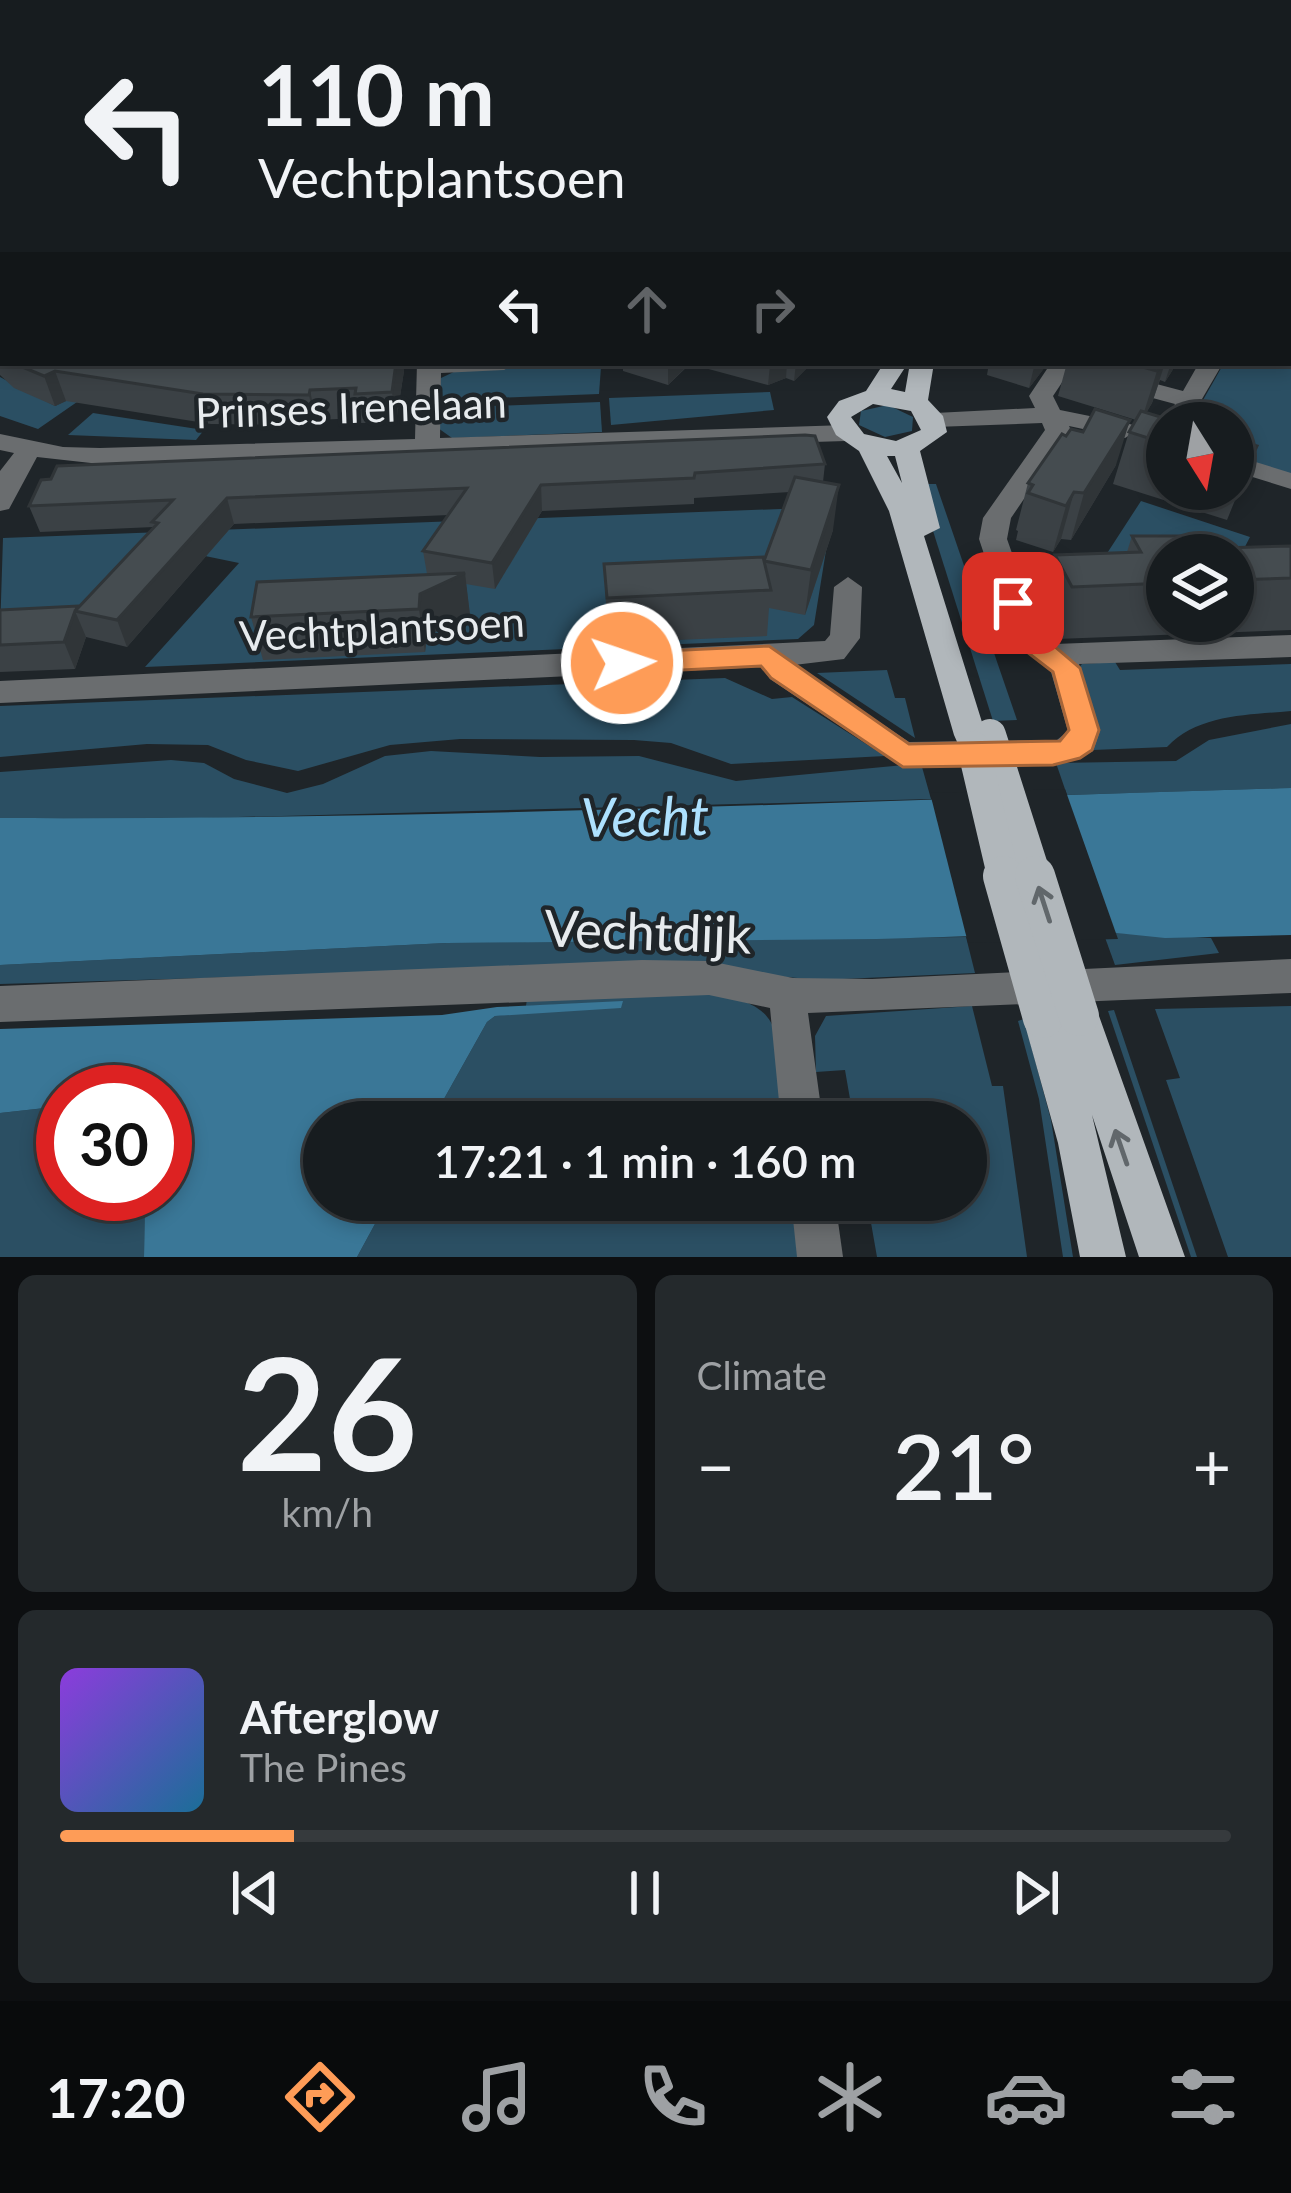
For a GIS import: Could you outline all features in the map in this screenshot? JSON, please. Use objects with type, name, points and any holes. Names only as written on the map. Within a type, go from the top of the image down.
[{"type":"main road","points":[[894,366],[874,396],[844,407],[851,432],[903,511],[980,735]]},
{"type":"main road","points":[[851,432],[906,448],[924,442],[934,432],[925,411],[922,366]]},
{"type":"main road","points":[[874,396],[925,411]]},
{"type":"main road","points":[[906,448],[980,735],[1008,897],[1162,1257]]},
{"type":"main road","points":[[1061,1017],[1079,1143],[1103,1257]]},
{"type":"street","points":[[428,446],[431,366]]},
{"type":"street","points":[[769,656],[781,671],[903,755],[1053,754],[1081,742],[1084,730],[1066,668],[1028,638],[993,539],[997,518],[1058,430],[1041,396],[1061,366],[1189,400],[1209,366]]},
{"type":"street","points":[[925,411],[1050,415],[1146,436]]},
{"type":"street","name":"Prinses Irenelaan","points":[[0,442],[29,450],[100,456],[851,432]]},
{"type":"street","points":[[0,503],[12,473],[29,450]]},
{"type":"street","points":[[1254,470],[1291,481]]},
{"type":"street","name":"Vechtplantsoen","points":[[0,692],[833,651],[845,638],[848,587]]},
{"type":"street","points":[[1046,656],[1291,646]]},
{"type":"street","name":"Vechtdijk","points":[[0,1004],[642,977],[709,978],[793,995],[872,996],[1291,976]]},
{"type":"street","points":[[793,995],[788,1012],[799,1101]]},
{"type":"street","points":[[815,1221],[820,1257]]},
{"type":"shaded area","points":[[1222,366],[1291,366],[1291,474],[1254,463],[1254,402],[1202,402]]},
{"type":"shaded area","points":[[601,367],[599,394],[439,400],[441,378],[458,370]]},
{"type":"shaded area","points":[[0,377],[55,406],[72,398],[77,402],[38,429],[0,416]]},
{"type":"shaded area","points":[[770,392],[774,410],[611,425],[609,398]]},
{"type":"shaded area","points":[[600,402],[602,432],[452,438],[438,428],[439,408]]},
{"type":"shaded area","points":[[888,405],[913,417],[912,431],[885,437],[859,425],[861,411]]},
{"type":"shaded area","points":[[93,413],[204,430],[196,440],[68,435]]},
{"type":"shaded area","points":[[923,484],[936,484],[1017,720],[993,721],[928,515]]},
{"type":"shaded area","points":[[1141,501],[1146,510],[1168,510],[1241,534],[1146,534],[1146,557],[1104,558]]},
{"type":"shaded area","points":[[833,507],[814,625],[798,639],[145,667],[239,563],[142,543],[60,629],[0,632],[3,538]]},
{"type":"shaded area","points":[[1115,662],[1120,670],[1291,664],[1291,711],[1209,722],[1167,747],[1093,750],[1075,672],[1082,664]]},
{"type":"shaded area","points":[[887,670],[895,698],[905,698],[915,738],[817,673]]},
{"type":"shaded area","points":[[725,678],[772,699],[792,697],[885,756],[731,764],[671,743],[460,739],[390,745],[298,771],[246,760],[208,745],[147,744],[0,757],[0,706]]},
{"type":"shaded area","points":[[1291,724],[1291,788],[1067,795],[1056,763],[1176,761],[1209,740]]},
{"type":"shaded area","points":[[431,751],[639,756],[736,781],[904,765],[922,767],[931,799],[165,819],[0,818],[0,772],[171,760],[204,763],[234,779],[287,793],[323,784],[385,756]]},
{"type":"shaded area","points":[[1103,932],[1211,938],[1219,953],[1115,965]]},
{"type":"shaded area","points":[[966,937],[975,973],[821,980],[648,965],[0,984],[0,965],[446,943]]},
{"type":"shaded area","points":[[681,987],[743,1001],[771,1022],[783,1101],[443,1101],[487,1022],[495,1016],[622,1002],[526,1006],[528,991]]},
{"type":"shaded area","points":[[972,1006],[992,1086],[1003,1086],[1027,1257],[877,1257],[871,1221],[987,1221],[987,1101],[850,1101],[845,1070],[816,1072],[815,1036],[826,1016]]},
{"type":"shaded area","points":[[1291,1006],[1291,1257],[1228,1257],[1166,1080],[1180,1078],[1155,1009]]},
{"type":"shaded area","points":[[1114,1010],[1197,1257],[1191,1257],[1108,1011]]},
{"type":"shaded area","points":[[1024,1019],[1051,1120],[1073,1257],[1063,1257],[1039,1099],[1018,1021]]},
{"type":"shaded area","points":[[36,1109],[36,1221],[145,1221],[144,1257],[0,1257],[0,1113]]},
{"type":"shaded area","points":[[377,1221],[796,1221],[800,1257],[357,1257]]},
{"type":"water","name":"Vecht","points":[[1291,788],[1291,935],[1165,938],[1107,932],[446,943],[0,965],[0,818],[484,813]]},
{"type":"water","points":[[623,1001],[621,1008],[495,1016],[487,1022],[443,1101],[303,1101],[303,1221],[377,1221],[357,1257],[144,1257],[145,1221],[192,1221],[192,1065],[36,1065],[36,1109],[0,1113],[0,1029],[442,1015],[497,1007]]},
{"type":"pier","points":[[1065,789],[1118,939],[968,943],[930,793]]},
{"type":"building","points":[[20,366],[396,366],[392,392],[355,394],[356,388],[310,390],[309,395],[203,394],[55,371],[44,376]]},
{"type":"building","points":[[1095,409],[1130,420],[1084,493],[1074,492],[1066,506],[1028,493],[1033,485],[1028,483],[1062,434],[1066,436],[1071,429],[1083,432]]},
{"type":"building","points":[[1141,411],[1146,413],[1146,437],[1129,432]]},
{"type":"building","points":[[815,436],[825,464],[695,473],[694,478],[541,485],[492,563],[423,551],[467,488],[227,498],[117,620],[75,611],[64,642],[0,645],[0,610],[77,606],[76,610],[158,523],[152,522],[173,500],[29,506],[41,480],[51,479],[57,466]]},
{"type":"building","points":[[795,477],[839,485],[811,570],[764,561]]},
{"type":"building","points":[[1132,536],[1146,536],[1146,584],[1072,587],[1055,555],[1141,552]]},
{"type":"building","points":[[1291,546],[1291,578],[1254,579],[1254,547]]},
{"type":"building","points":[[763,557],[771,590],[607,598],[604,564]]},
{"type":"building","points":[[465,573],[420,594],[419,609],[251,617],[257,582]]},
{"type":"route","points":[[622,663],[769,656],[781,671],[903,755],[1069,750],[1081,742],[1084,730],[1066,668],[1035,647],[1013,603]]}]
